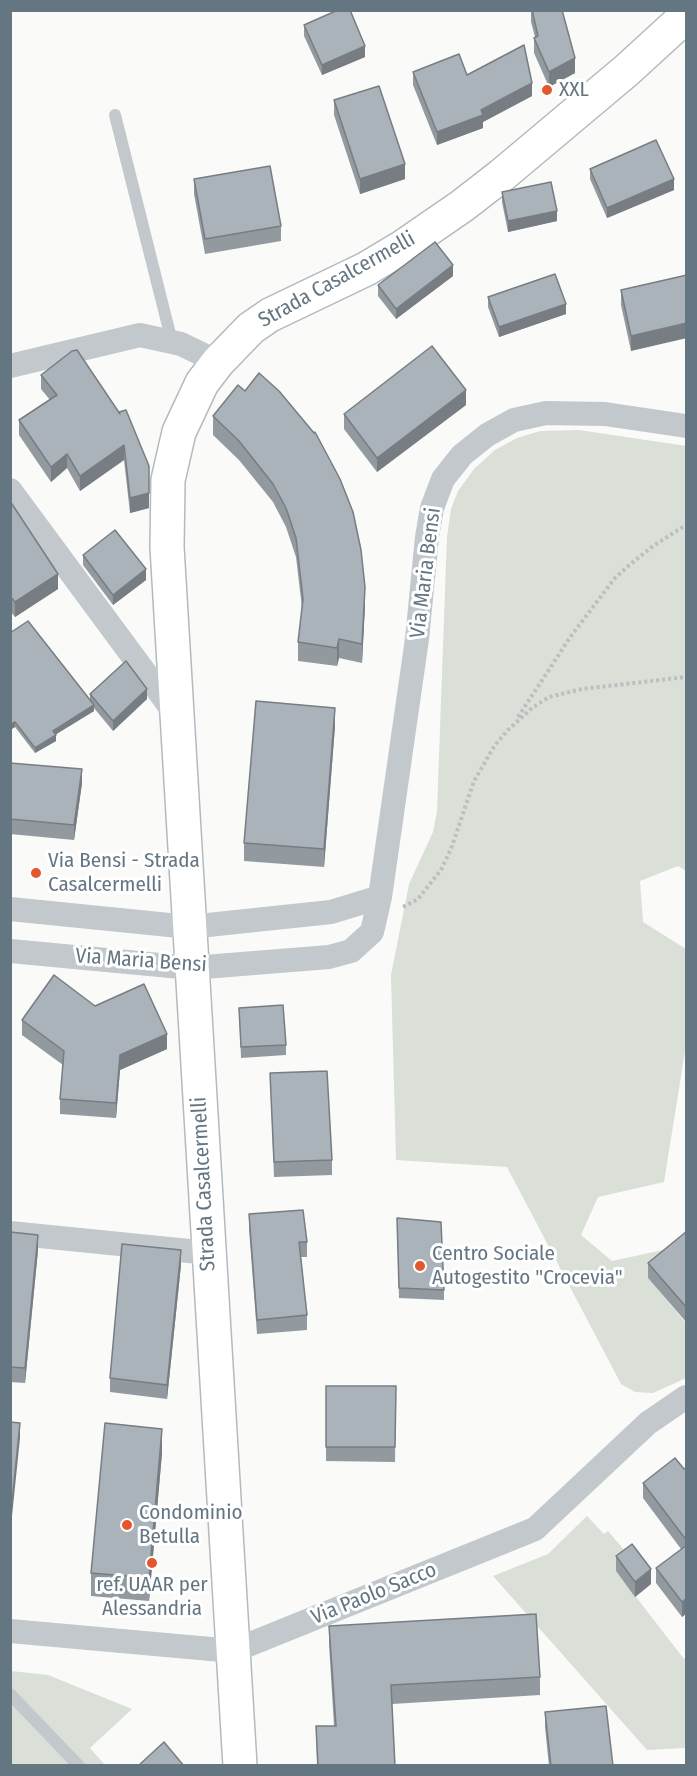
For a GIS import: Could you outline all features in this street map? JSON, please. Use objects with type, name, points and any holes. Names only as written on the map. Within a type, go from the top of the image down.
[{"type":"main road","name":"Strada Casalcermelli","points":[[240,1766],[167,537],[168,480],[179,432],[202,383],[218,362],[251,328],[270,315],[366,269],[462,206],[627,70],[687,16]]},
{"type":"street","points":[[10,366],[140,335],[182,344],[218,362]]},
{"type":"street","name":"Via Maria Bensi","points":[[10,951],[192,968],[329,957],[351,951],[372,932],[380,897],[417,639],[426,537],[432,508],[443,479],[462,455],[487,435],[514,420],[546,413],[605,414],[687,426]]},
{"type":"street","points":[[10,490],[177,716]]},
{"type":"street","name":"Via Maria Bensi","points":[[10,909],[189,927],[331,912],[380,897]]},
{"type":"street","points":[[10,1233],[208,1253]]},
{"type":"street","name":"Via Paolo Sacco","points":[[10,1631],[233,1651],[535,1529],[648,1423],[687,1396]]},
{"type":"lane","points":[[115,115],[172,342]]},
{"type":"lane","points":[[10,1694],[79,1766]]},
{"type":"path","points":[[372,932],[385,913],[413,903],[429,887],[441,870],[451,849],[474,781],[495,745],[534,695],[571,636],[615,578],[653,546],[687,525]]},
{"type":"path","points":[[508,730],[532,708],[549,697],[563,692],[687,677]]},
{"type":"shaded area","points":[[579,430],[686,446],[686,871],[678,866],[640,881],[643,922],[686,949],[686,1045],[664,1182],[598,1197],[581,1235],[612,1261],[686,1245],[648,1278],[686,1323],[686,1378],[653,1393],[635,1392],[621,1384],[507,1167],[396,1160],[391,975],[409,884],[433,832],[437,811],[447,537],[451,509],[458,491],[474,469],[495,450],[517,438],[540,431]]},
{"type":"shaded area","points":[[587,1516],[604,1534],[608,1531],[632,1559],[616,1571],[684,1659],[686,1658],[686,1748],[647,1750],[493,1576],[548,1554]]},
{"type":"shaded area","points":[[11,1671],[48,1675],[132,1709],[90,1748],[105,1765],[11,1766]]},
{"type":"building","points":[[338,10],[350,10],[365,46],[322,65],[304,25]]},
{"type":"building","points":[[532,10],[562,10],[575,58],[549,72],[534,38],[538,36]]},
{"type":"building","points":[[524,45],[532,83],[481,110],[483,115],[437,132],[413,72],[459,54],[467,75]]},
{"type":"building","points":[[379,86],[405,164],[360,179],[334,100]]},
{"type":"building","points":[[656,140],[674,179],[607,208],[590,169]]},
{"type":"building","points":[[270,166],[281,226],[205,239],[194,179]]},
{"type":"building","points":[[551,182],[557,211],[508,221],[502,192]]},
{"type":"building","points":[[435,242],[453,265],[396,309],[378,285]]},
{"type":"building","points":[[555,274],[566,304],[499,327],[488,297]]},
{"type":"building","points":[[687,275],[687,323],[631,336],[621,290]]},
{"type":"building","points":[[432,346],[466,390],[377,458],[344,414]]},
{"type":"building","points":[[77,350],[120,414],[119,412],[126,410],[149,466],[149,493],[130,498],[124,445],[80,476],[67,454],[51,467],[19,420],[57,395],[41,375],[72,351]]},
{"type":"building","points":[[259,373],[279,391],[315,432],[340,479],[353,512],[361,550],[365,587],[362,644],[339,639],[337,648],[298,642],[303,599],[296,538],[286,508],[273,484],[239,441],[213,416],[238,385],[245,391]]},
{"type":"building","points":[[10,501],[58,574],[15,602],[10,596]]},
{"type":"building","points":[[115,530],[146,569],[113,595],[83,555]]},
{"type":"building","points":[[28,621],[94,705],[53,731],[56,735],[35,748],[15,722],[10,725],[10,633]]},
{"type":"building","points":[[126,661],[147,689],[113,721],[90,694]]},
{"type":"building","points":[[256,701],[335,708],[324,849],[244,843]]},
{"type":"building","points":[[10,763],[82,769],[74,825],[10,819]]},
{"type":"building","points":[[54,975],[95,1006],[144,984],[167,1034],[120,1055],[116,1103],[60,1099],[64,1051],[22,1020]]},
{"type":"building","points":[[283,1005],[286,1045],[241,1047],[239,1008]]},
{"type":"building","points":[[327,1071],[332,1160],[274,1162],[270,1073]]},
{"type":"building","points":[[303,1210],[307,1242],[299,1242],[307,1315],[257,1320],[249,1214]]},
{"type":"building","name":"Centro Sociale Autogestito \"Crocevia\"","points":[[397,1218],[441,1222],[444,1290],[399,1288]]},
{"type":"building","points":[[687,1231],[687,1308],[648,1263]]},
{"type":"building","points":[[10,1232],[38,1235],[25,1368],[10,1367]]},
{"type":"building","points":[[122,1244],[181,1250],[167,1385],[110,1378]]},
{"type":"building","points":[[326,1386],[396,1386],[395,1447],[326,1447]]},
{"type":"building","points":[[10,1422],[20,1423],[10,1521]]},
{"type":"building","name":"Condominio Betulla","points":[[105,1423],[162,1429],[149,1578],[91,1573]]},
{"type":"building","points":[[675,1458],[684,1469],[687,1467],[687,1541],[643,1483]]},
{"type":"building","points":[[632,1544],[651,1569],[635,1582],[616,1556]]},
{"type":"building","points":[[687,1545],[687,1598],[682,1602],[656,1568]]},
{"type":"building","points":[[536,1614],[540,1677],[391,1685],[395,1766],[318,1766],[316,1726],[336,1726],[329,1626]]},
{"type":"building","points":[[606,1706],[613,1766],[551,1766],[545,1712]]},
{"type":"building","points":[[164,1742],[184,1766],[138,1766]]},
{"type":"place","name":"XXL","points":[[547,90]]},
{"type":"place","name":"Via Bensi - Strada Casalcermelli","points":[[36,873]]},
{"type":"place","name":"Centro Sociale Autogestito \"Crocevia\"","points":[[420,1266]]},
{"type":"place","name":"Condominio Betulla","points":[[127,1525]]},
{"type":"place","name":"ref. UAAR per Alessandria","points":[[152,1563]]}]
